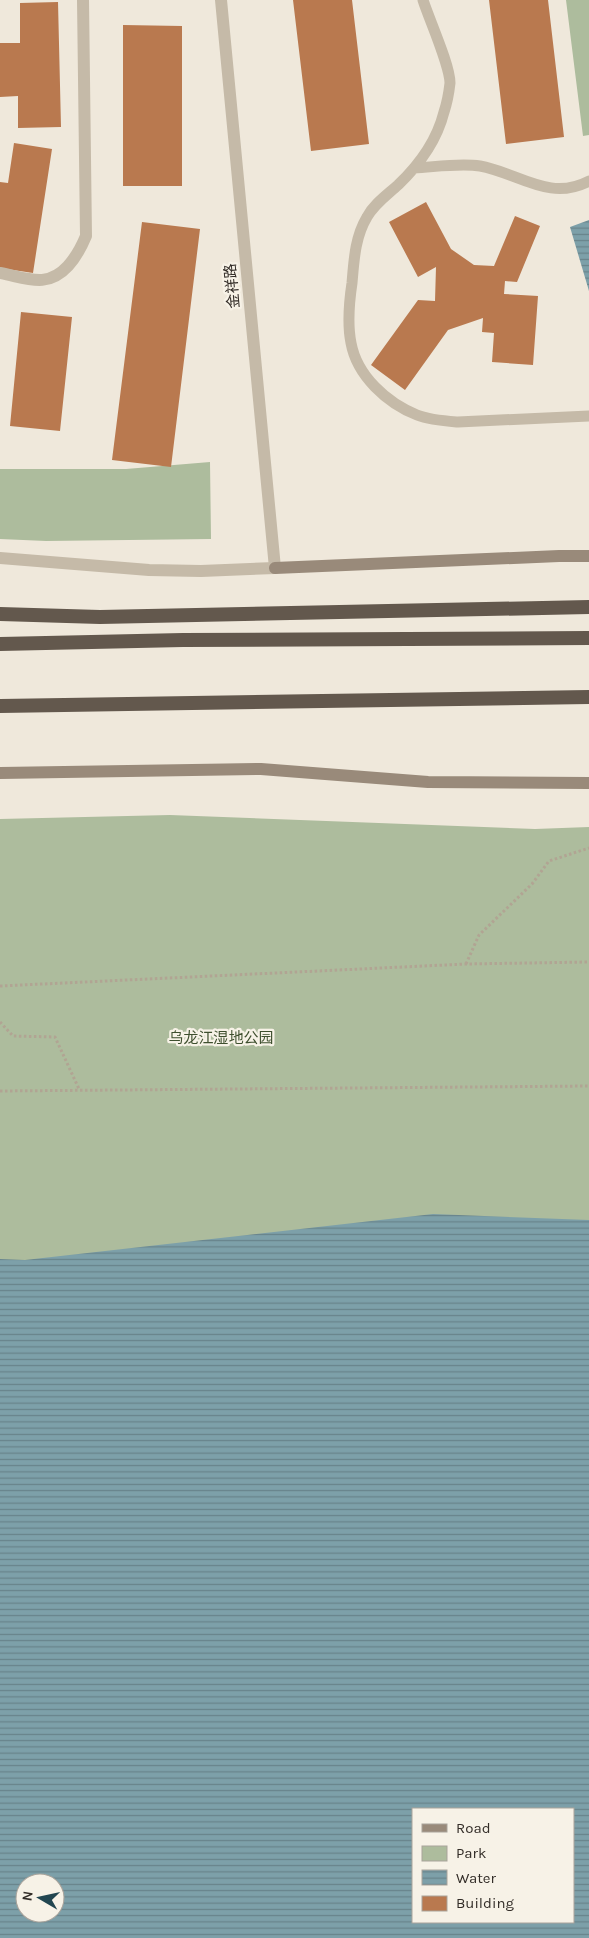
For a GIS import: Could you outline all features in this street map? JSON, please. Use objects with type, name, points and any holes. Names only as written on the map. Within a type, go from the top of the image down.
[{"type":"highway","points":[[0,614],[100,617],[589,607]]},
{"type":"highway","points":[[0,644],[193,640],[589,638]]},
{"type":"highway","points":[[0,706],[589,697]]},
{"type":"main road","points":[[275,568],[589,556]]},
{"type":"main road","points":[[0,773],[261,768],[428,782],[589,783]]},
{"type":"street","points":[[0,273],[33,280],[46,280],[59,276],[80,253],[86,236],[83,0]]},
{"type":"street","name":"金祥路","points":[[221,0],[275,568]]},
{"type":"street","points":[[0,558],[149,570],[202,571],[275,568]]},
{"type":"lane","points":[[423,0],[450,80],[444,114],[426,153],[414,168],[378,202],[367,216],[359,233],[355,251],[348,322],[351,344],[356,360],[363,374],[381,392],[399,406],[418,416],[439,421],[458,422],[589,416]]},
{"type":"lane","points":[[414,168],[477,166],[519,177],[543,188],[554,189],[567,190],[589,182]]},
{"type":"path","points":[[466,964],[479,935],[532,884],[549,861],[589,848]]},
{"type":"path","points":[[0,986],[466,964],[589,962]]},
{"type":"path","points":[[0,1022],[13,1036],[55,1037],[79,1089]]},
{"type":"path","points":[[0,1091],[589,1086]]},
{"type":"green space","points":[[566,0],[589,0],[589,135],[583,136]]},
{"type":"green space","points":[[210,462],[211,539],[46,541],[0,539],[0,469],[126,469]]},
{"type":"green space","name":"乌龙江湿地公园","points":[[170,815],[535,829],[589,827],[589,1241],[0,1287],[0,819]]},
{"type":"water","points":[[589,220],[589,291],[570,227]]},
{"type":"water","points":[[433,1214],[589,1220],[589,1938],[0,1938],[0,1259],[25,1260]]},
{"type":"building","points":[[293,0],[352,0],[369,144],[311,151]]},
{"type":"building","points":[[489,0],[548,0],[564,137],[506,144]]},
{"type":"building","points":[[58,2],[61,127],[18,128],[18,96],[0,97],[0,43],[20,43],[20,3]]},
{"type":"building","points":[[123,25],[182,26],[182,186],[123,186]]},
{"type":"building","points":[[14,143],[52,149],[33,273],[0,268],[0,182],[8,183]]},
{"type":"building","points":[[426,202],[451,249],[474,265],[494,266],[515,216],[540,226],[517,282],[505,281],[504,294],[538,296],[533,365],[492,362],[494,333],[482,332],[483,318],[448,330],[405,390],[371,365],[418,300],[435,301],[436,267],[418,277],[389,222]]},
{"type":"building","points":[[142,222],[200,229],[171,467],[112,460]]},
{"type":"building","points":[[21,312],[72,317],[60,431],[10,426]]}]
